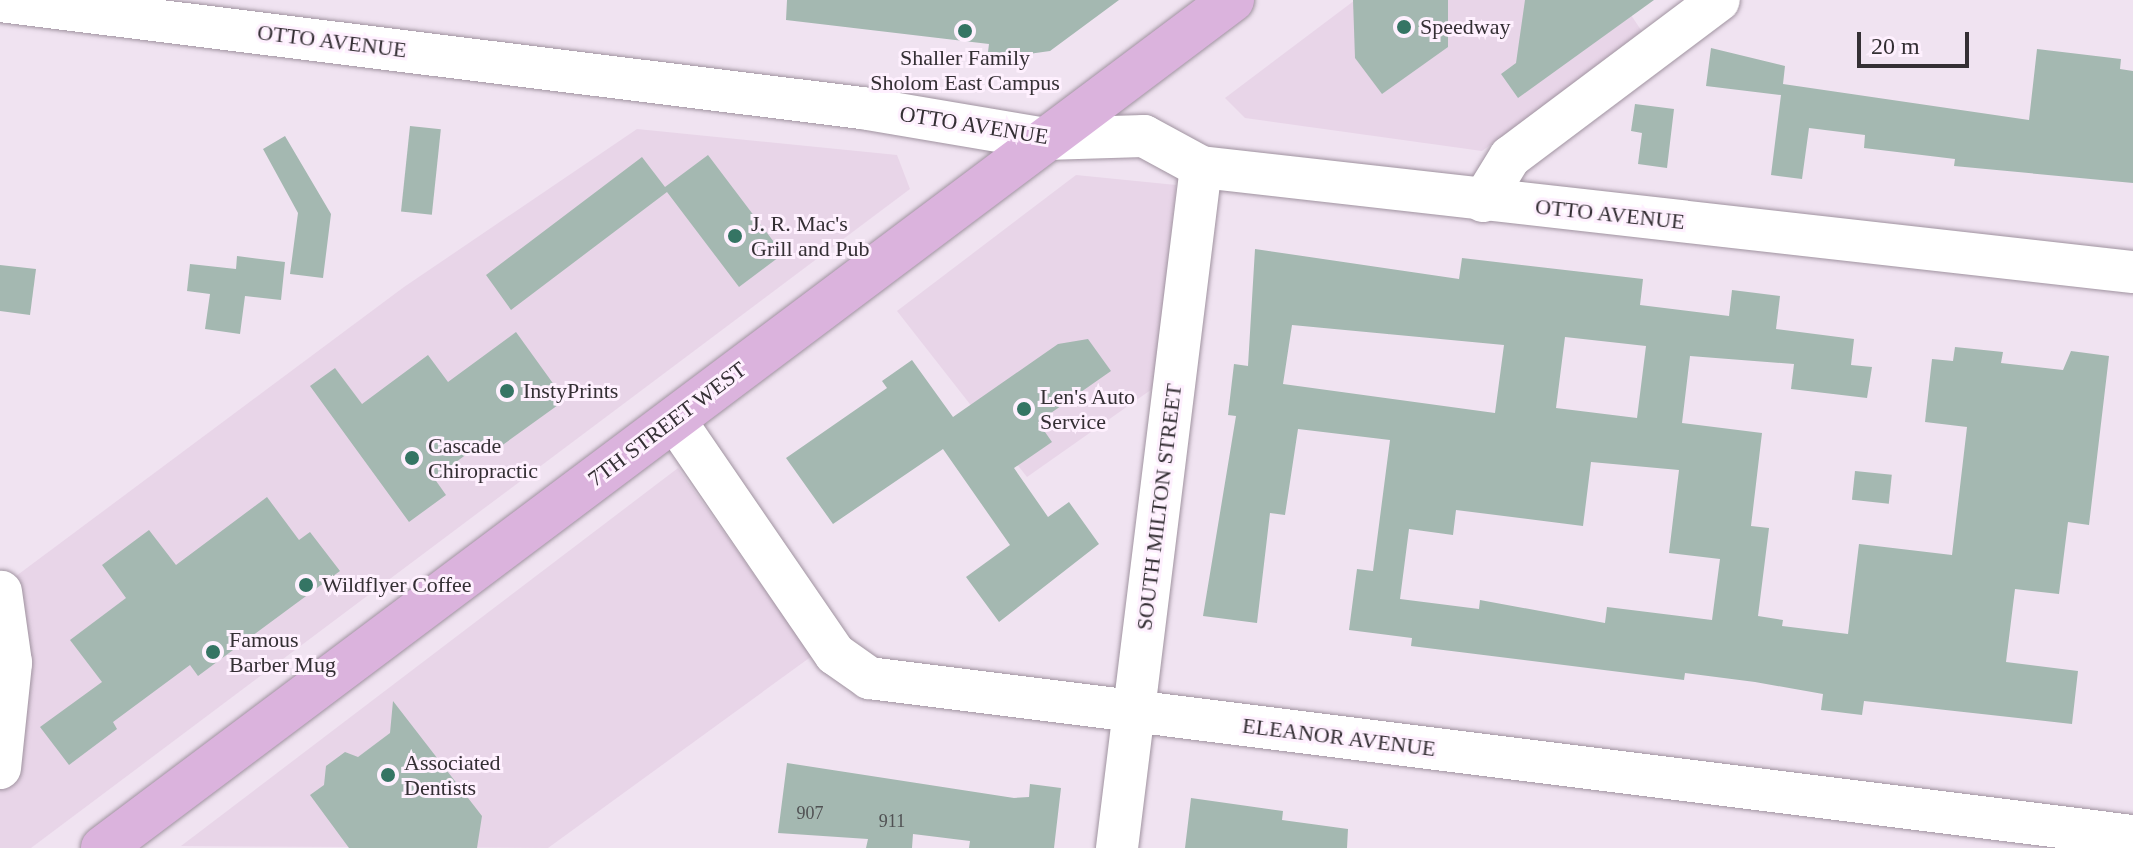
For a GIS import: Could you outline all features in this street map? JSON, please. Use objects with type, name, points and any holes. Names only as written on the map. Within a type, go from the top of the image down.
[{"type":"main road","name":"7TH STREET WEST","points":[[103,848],[1232,0]]},
{"type":"street","points":[[1483,201],[1510,157],[1719,0]]},
{"type":"street","name":"OTTO AVENUE","points":[[0,1],[91,4],[862,108],[1045,139],[1144,136],[1201,167],[2133,272]]},
{"type":"street","name":"SOUTH MILTON STREET","points":[[1117,848],[1201,167]]},
{"type":"street","name":"ELEANOR AVENUE","points":[[674,419],[835,654],[869,678],[2133,836]]},
{"type":"street","points":[[0,768],[11,663],[1,592]]},
{"type":"shaded area","points":[[1355,0],[1621,0],[1643,33],[1482,151],[1245,118],[1225,98]]},
{"type":"shaded area","points":[[637,129],[897,155],[910,189],[31,848],[0,848],[0,588],[404,287]]},
{"type":"shaded area","points":[[1076,175],[1176,185],[1155,387],[1027,477],[897,311]]},
{"type":"shaded area","points":[[678,468],[812,656],[548,848],[181,846]]},
{"type":"building","name":"Shaller Family Sholom East Campus","points":[[787,0],[1119,0],[1050,51],[987,60],[989,44],[786,20]]},
{"type":"building","points":[[1353,0],[1448,0],[1448,47],[1382,94],[1355,58]]},
{"type":"building","points":[[1525,0],[1654,0],[1518,98],[1501,74],[1516,63]]},
{"type":"building","points":[[1711,48],[1785,66],[1783,84],[2029,120],[2037,49],[2121,59],[2120,69],[2133,71],[2133,183],[1954,166],[1955,159],[1864,148],[1865,135],[1809,128],[1802,179],[1771,175],[1781,95],[1706,86]]},
{"type":"building","points":[[1635,104],[1674,109],[1667,168],[1638,164],[1642,133],[1631,131]]},
{"type":"building","points":[[410,126],[441,129],[432,215],[401,212]]},
{"type":"building","points":[[285,136],[331,214],[323,278],[290,274],[298,213],[263,149]]},
{"type":"building","points":[[708,155],[783,254],[739,287],[667,192],[511,310],[486,275],[642,157],[665,187]]},
{"type":"building","points":[[1255,249],[1459,279],[1462,258],[1643,279],[1640,305],[1729,316],[1732,290],[1780,296],[1776,329],[1854,339],[1851,365],[1872,367],[1867,398],[1791,389],[1794,364],[1690,356],[1682,423],[1762,433],[1751,526],[1769,528],[1758,616],[1783,620],[1782,626],[1848,634],[1859,544],[1952,555],[1967,427],[1925,422],[1932,359],[1953,361],[1955,347],[2003,352],[2001,363],[2063,370],[2071,351],[2109,356],[2089,525],[2068,522],[2059,594],[2015,589],[2006,662],[2078,671],[2072,724],[1864,701],[1862,715],[1821,710],[1823,694],[1755,682],[1685,673],[1684,680],[1411,646],[1412,638],[1349,630],[1357,569],[1373,571],[1390,440],[1298,429],[1285,515],[1270,513],[1257,623],[1203,616],[1236,416],[1228,415],[1234,364],[1248,366]],"holes":[[[1292,325],[1504,345],[1495,413],[1283,384]],[[1565,337],[1646,346],[1637,418],[1556,408]],[[1591,462],[1679,470],[1669,553],[1720,559],[1712,620],[1607,607],[1605,623],[1480,600],[1479,609],[1400,599],[1409,529],[1453,535],[1456,510],[1583,526]]]},
{"type":"building","points":[[237,256],[285,262],[281,300],[245,296],[240,334],[205,329],[210,294],[187,291],[190,264],[236,269]]},
{"type":"building","points":[[0,265],[36,269],[30,315],[0,311]]},
{"type":"building","points":[[516,332],[565,400],[497,449],[489,438],[434,478],[446,495],[409,522],[310,386],[335,368],[362,404],[428,355],[448,382]]},
{"type":"building","points":[[1088,339],[1111,371],[1038,422],[1052,442],[1014,468],[1048,517],[1069,502],[1099,544],[999,622],[966,577],[1010,545],[943,449],[833,524],[786,458],[887,388],[882,381],[912,360],[953,417],[1058,344]]},
{"type":"building","points":[[1855,471],[1892,475],[1889,504],[1852,500]]},
{"type":"building","points":[[267,497],[299,540],[310,532],[340,571],[198,676],[190,665],[113,722],[117,729],[69,765],[40,727],[102,682],[70,640],[126,598],[102,565],[149,530],[176,565]]},
{"type":"building","name":"Associated Dentists","points":[[393,701],[482,816],[477,848],[349,848],[310,795],[324,785],[326,766],[345,752],[358,757],[390,733]]},
{"type":"building","points":[[787,763],[1014,798],[1029,797],[1030,784],[1061,788],[1054,848],[969,848],[970,841],[913,834],[912,848],[866,848],[868,839],[778,833]]},
{"type":"building","points":[[1191,798],[1283,811],[1282,820],[1348,829],[1347,848],[1185,848]]},
{"type":"place","name":"Speedway","points":[[1404,27]]},
{"type":"place","name":"Shaller Family Sholom East Campus","points":[[965,31]]},
{"type":"place","name":"J. R. Mac's Grill and Pub","points":[[735,236]]},
{"type":"place","name":"InstyPrints","points":[[507,391]]},
{"type":"place","name":"Len's Auto Service","points":[[1024,409]]},
{"type":"place","name":"Cascade Chiropractic","points":[[412,458]]},
{"type":"place","name":"Wildflyer Coffee","points":[[306,585]]},
{"type":"place","name":"Famous Barber Mug","points":[[213,652]]},
{"type":"place","name":"Associated Dentists","points":[[388,775]]}]
